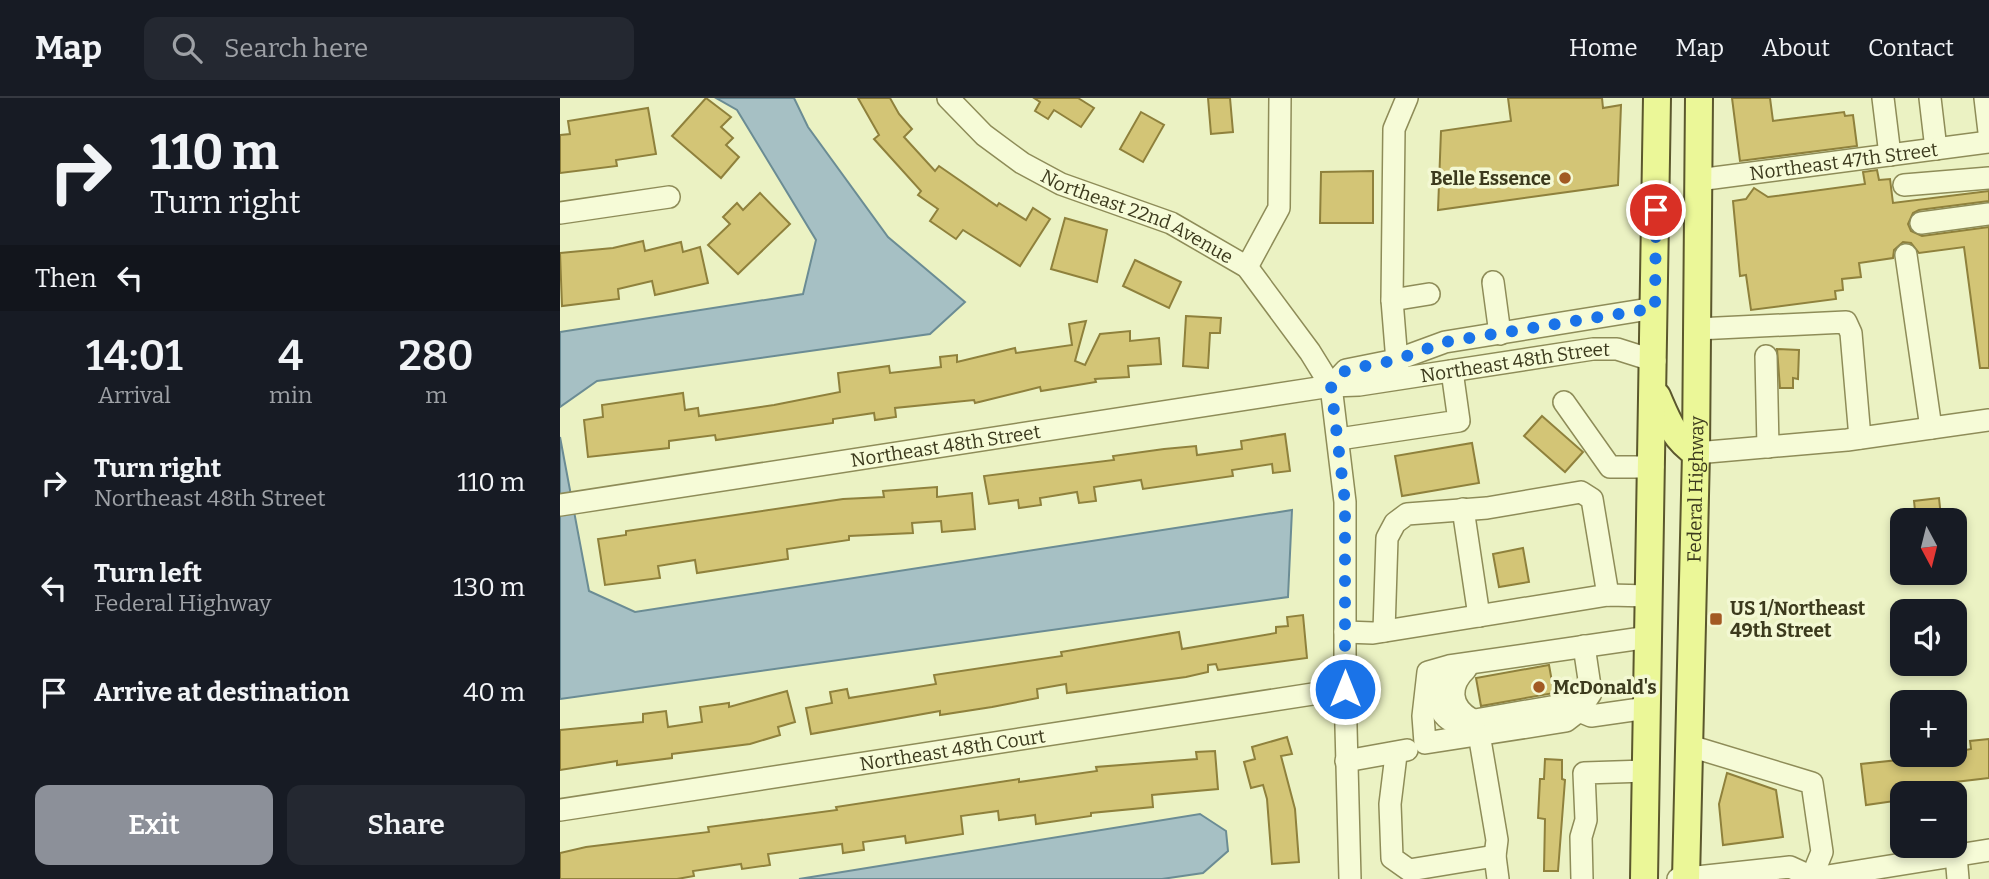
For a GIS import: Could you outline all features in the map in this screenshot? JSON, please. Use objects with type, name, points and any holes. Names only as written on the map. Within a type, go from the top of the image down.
[{"type":"main road","points":[[1644,879],[1655,361],[1657,98]]},
{"type":"main road","name":"Federal Highway","points":[[1684,879],[1690,746],[1696,453],[1699,98]]},
{"type":"main road","points":[[1654,391],[1672,429],[1683,444],[1696,453]]},
{"type":"street","name":"Northeast 22nd Avenue","points":[[948,98],[984,135],[1022,163],[1061,184],[1171,223],[1247,267],[1310,352],[1331,386]]},
{"type":"street","points":[[1247,267],[1279,208],[1280,98]]},
{"type":"street","points":[[1397,370],[1392,300],[1394,130],[1407,98]]},
{"type":"street","points":[[1883,98],[1904,193],[1989,178]]},
{"type":"street","points":[[1930,98],[1936,149]]},
{"type":"street","points":[[1984,98],[1989,132]]},
{"type":"street","name":"Northeast 47th Street","points":[[1699,180],[1989,142]]},
{"type":"street","points":[[560,213],[669,197]]},
{"type":"street","points":[[1921,223],[1989,214]]},
{"type":"street","points":[[1906,255],[1931,428]]},
{"type":"street","points":[[1493,282],[1500,334]]},
{"type":"street","points":[[1392,300],[1429,294]]},
{"type":"street","name":"Northeast 48th Street","points":[[1397,370],[1445,342],[1655,308]]},
{"type":"street","points":[[1698,329],[1846,322],[1851,333],[1860,438]]},
{"type":"street","name":"Northeast 48th Street","points":[[560,505],[1331,386],[1346,370],[1452,371],[1592,349],[1617,349],[1655,361]]},
{"type":"street","points":[[1766,356],[1768,447]]},
{"type":"street","points":[[1339,439],[1459,421],[1452,371]]},
{"type":"street","points":[[1331,386],[1345,502],[1345,689],[1350,879]]},
{"type":"street","points":[[1564,402],[1610,467],[1653,467]]},
{"type":"street","points":[[1696,453],[1860,438],[1989,420]]},
{"type":"street","points":[[1384,631],[1387,538],[1395,523],[1407,514],[1487,508],[1581,492],[1592,499],[1608,595]]},
{"type":"street","points":[[1463,509],[1479,616]]},
{"type":"street","points":[[1345,632],[1384,631],[1608,595],[1650,596]]},
{"type":"street","points":[[1425,743],[1423,716],[1428,672],[1648,636]]},
{"type":"street","points":[[1346,761],[1396,755],[1475,727],[1566,720],[1579,712],[1591,693],[1584,646]]},
{"type":"street","points":[[1475,727],[1448,720],[1440,709],[1438,697],[1441,677],[1448,672],[1495,665],[1511,657]]},
{"type":"street","name":"Northeast 48th Court","points":[[560,810],[1345,689]]},
{"type":"street","points":[[1579,712],[1591,716],[1647,708]]},
{"type":"street","points":[[1475,727],[1497,840],[1495,856],[1498,879]]},
{"type":"street","points":[[1690,746],[1812,783],[1822,852],[1811,878]]},
{"type":"street","points":[[1396,755],[1390,804],[1392,858],[1409,870],[1495,856]]},
{"type":"street","points":[[1582,879],[1581,837],[1586,820],[1584,773],[1646,771]]},
{"type":"street","points":[[1967,853],[1989,850]]},
{"type":"street","points":[[1684,879],[1790,867],[1811,878],[1937,858]]},
{"type":"street","points":[[1956,858],[1958,879]]},
{"type":"water","points":[[716,98],[794,98],[808,127],[888,237],[965,302],[930,334],[597,381],[560,407],[560,332],[803,294],[816,240],[737,110]]},
{"type":"water","points":[[560,437],[589,591],[635,612],[1292,510],[1288,597],[560,699]]},
{"type":"water","points":[[1200,814],[1226,831],[1228,851],[1203,873],[1162,879],[799,879]]},
{"type":"building","points":[[706,98],[731,117],[721,127],[733,138],[726,145],[739,157],[721,178],[672,136]]},
{"type":"building","points":[[858,98],[890,98],[912,129],[904,137],[935,171],[939,166],[997,206],[999,203],[1026,220],[1033,208],[1050,219],[1020,266],[963,230],[956,239],[930,221],[938,209],[918,195],[921,191],[874,139],[879,135]]},
{"type":"building","points":[[1034,98],[1078,98],[1094,108],[1081,127],[1054,110],[1048,119],[1035,111],[1040,102]]},
{"type":"building","points":[[1208,98],[1230,98],[1233,132],[1211,134]]},
{"type":"building","points":[[1508,98],[1602,98],[1603,108],[1621,105],[1618,185],[1438,210],[1441,131],[1511,121]]},
{"type":"building","points":[[1732,98],[1770,98],[1773,121],[1844,112],[1845,116],[1853,115],[1857,146],[1740,161]]},
{"type":"building","points":[[648,108],[656,154],[616,160],[617,166],[560,173],[560,135],[570,134],[568,121]]},
{"type":"building","points":[[1141,112],[1164,125],[1143,162],[1120,149]]},
{"type":"building","points":[[1877,170],[1879,180],[1890,179],[1893,203],[1989,191],[1989,201],[1919,210],[1913,213],[1908,224],[1911,231],[1922,236],[1989,227],[1989,368],[1980,368],[1964,247],[1919,253],[1911,243],[1903,242],[1894,250],[1893,258],[1859,263],[1861,277],[1842,279],[1843,290],[1835,291],[1836,299],[1751,310],[1746,275],[1740,276],[1733,201],[1746,199],[1754,188],[1768,197],[1865,184],[1863,172]]},
{"type":"building","points":[[1373,171],[1373,223],[1320,223],[1321,172]]},
{"type":"building","points":[[760,193],[790,224],[738,274],[708,245],[730,224],[723,217],[737,203],[743,210]]},
{"type":"building","points":[[1065,218],[1107,230],[1097,282],[1051,269]]},
{"type":"building","points":[[643,241],[645,251],[681,242],[683,252],[700,247],[708,283],[655,295],[652,281],[618,289],[619,299],[562,306],[560,253],[613,248]]},
{"type":"building","points":[[1135,260],[1181,282],[1169,308],[1123,286]]},
{"type":"building","points":[[1186,316],[1221,318],[1220,333],[1210,333],[1208,368],[1183,366]]},
{"type":"building","points":[[1086,321],[1075,361],[1085,365],[1100,334],[1130,331],[1130,341],[1159,338],[1161,364],[1128,366],[1129,377],[1095,379],[1096,382],[1041,391],[1040,387],[975,403],[974,400],[895,408],[896,417],[875,420],[874,413],[833,419],[833,423],[716,440],[715,435],[669,441],[669,448],[588,457],[584,420],[603,417],[602,405],[683,393],[685,410],[698,408],[699,416],[774,405],[840,392],[838,373],[889,366],[890,373],[941,367],[940,357],[957,355],[957,362],[1015,348],[1016,353],[1072,345],[1069,324]]},
{"type":"building","points":[[1777,349],[1799,350],[1798,379],[1793,378],[1793,388],[1780,388]]},
{"type":"building","points":[[1542,416],[1583,452],[1565,472],[1524,436]]},
{"type":"building","points":[[1285,434],[1290,471],[1273,473],[1272,464],[1232,470],[1233,476],[1143,489],[1141,480],[1094,487],[1096,501],[1079,503],[1077,492],[1040,498],[1041,505],[1019,508],[1018,500],[989,504],[984,476],[1114,460],[1113,456],[1164,449],[1196,446],[1197,455],[1242,449],[1241,441]]},
{"type":"building","points":[[1472,443],[1479,483],[1402,496],[1395,456]]},
{"type":"building","points":[[937,487],[937,497],[972,493],[975,529],[942,532],[941,521],[912,523],[913,533],[849,536],[849,540],[787,549],[788,559],[697,573],[695,560],[658,566],[660,578],[605,585],[598,539],[626,535],[626,531],[843,499],[884,497],[883,491]]},
{"type":"building","points":[[1939,498],[1940,508],[1915,508],[1914,501]]},
{"type":"building","points":[[1523,548],[1529,582],[1499,587],[1493,554]]},
{"type":"building","points":[[1303,615],[1307,658],[1218,670],[1216,664],[1208,665],[1208,672],[1186,677],[1067,693],[1066,684],[1037,689],[1038,698],[940,715],[940,711],[811,734],[806,708],[832,703],[830,692],[847,689],[849,698],[936,684],[934,675],[1062,656],[1061,652],[1179,632],[1182,649],[1276,633],[1276,627],[1288,626],[1287,617]]},
{"type":"building","points":[[1549,665],[1554,693],[1481,706],[1476,678]]},
{"type":"building","points":[[787,691],[795,722],[778,727],[780,735],[750,744],[672,754],[672,758],[617,765],[617,761],[560,770],[560,730],[643,722],[643,714],[666,711],[668,727],[702,722],[700,707],[729,703],[729,707]]},
{"type":"building","points":[[1287,737],[1292,754],[1281,756],[1295,809],[1299,862],[1272,864],[1267,799],[1263,785],[1251,788],[1244,762],[1255,759],[1252,747]]},
{"type":"building","points":[[1989,739],[1989,778],[1964,781],[1890,781],[1890,802],[1866,805],[1861,764],[1890,761],[1890,767],[1967,767],[1970,741]]},
{"type":"building","points":[[1215,751],[1218,789],[1152,795],[1153,807],[1091,813],[1091,816],[1036,824],[1035,815],[999,820],[998,811],[961,816],[963,834],[906,843],[905,836],[863,842],[864,850],[843,853],[842,844],[768,854],[770,865],[742,869],[741,864],[693,871],[694,876],[677,879],[560,879],[560,853],[586,847],[709,832],[708,827],[837,810],[836,807],[1019,779],[1019,782],[1097,771],[1096,767],[1197,759],[1196,752]]},
{"type":"building","points":[[1545,759],[1562,760],[1562,779],[1565,780],[1558,871],[1544,871],[1545,819],[1538,818],[1540,779],[1544,779]]},
{"type":"building","points":[[1727,773],[1776,790],[1783,837],[1723,845],[1719,804]]},
{"type":"place","name":"Belle Essence","points":[[1565,178]]},
{"type":"place","name":"US 1/Northeast 49th Street","points":[[1716,619]]},
{"type":"place","name":"McDonald's","points":[[1539,687]]},
{"type":"route","points":[[1345,689],[1345,502],[1338,424],[1331,386],[1346,370],[1382,364],[1445,342],[1655,308],[1656,210]]}]
